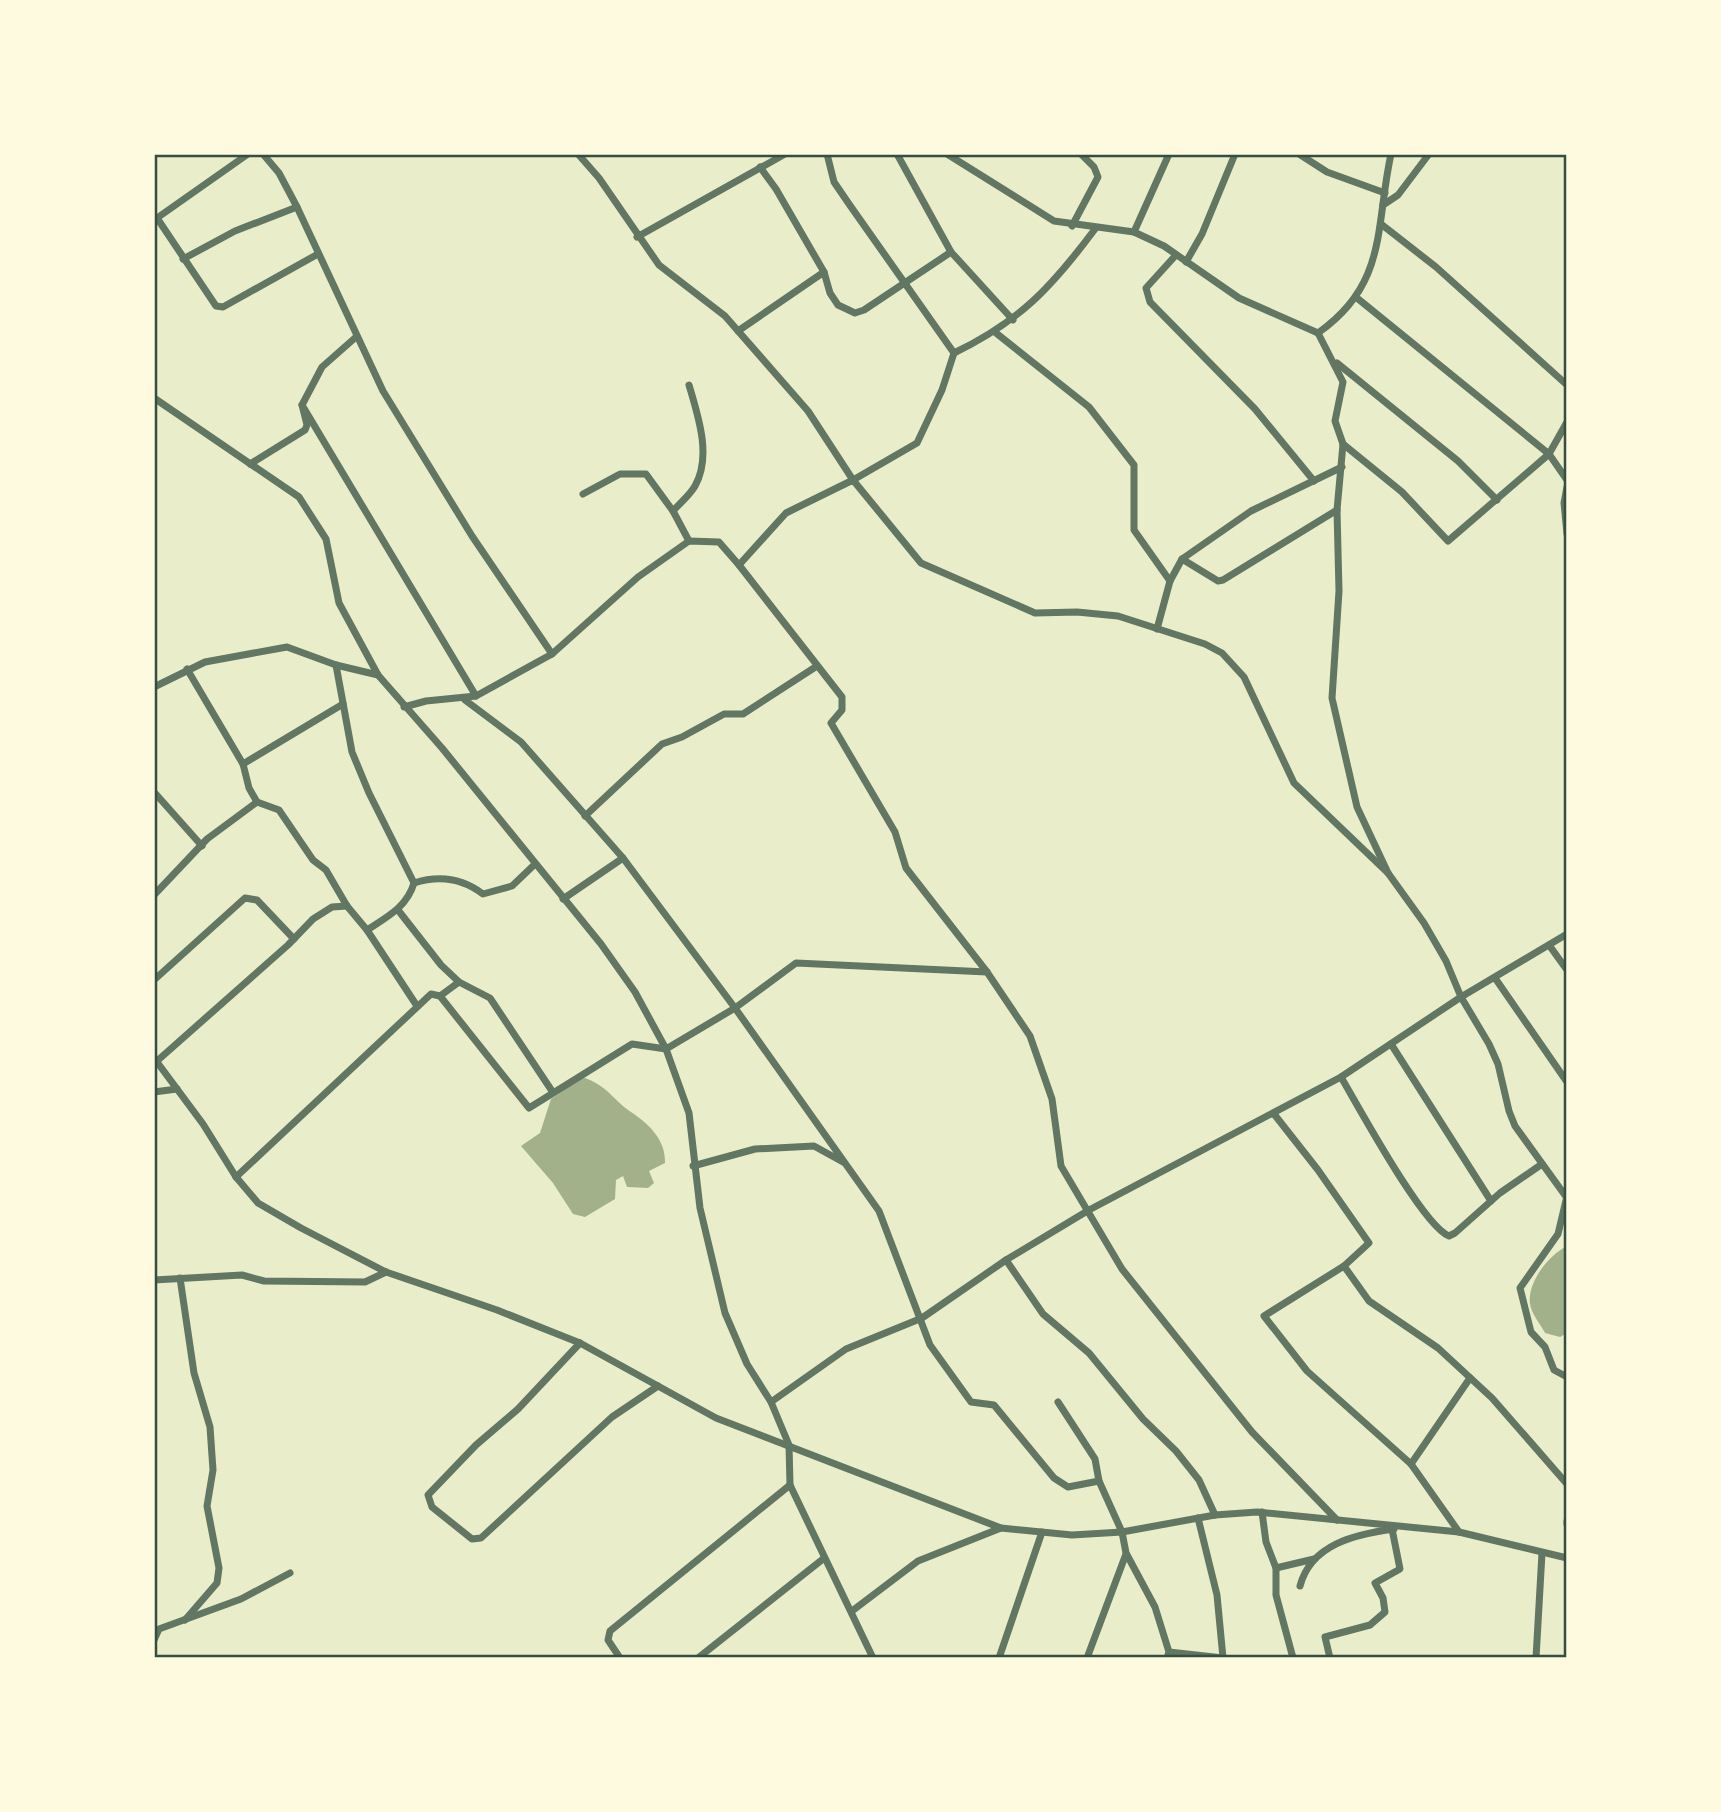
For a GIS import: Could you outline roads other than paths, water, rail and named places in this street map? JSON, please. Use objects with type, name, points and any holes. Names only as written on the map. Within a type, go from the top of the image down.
[{"type":"street","points":[[248,154],[157,218],[183,259],[216,306],[223,307],[318,254]]},
{"type":"street","points":[[263,154],[279,173],[297,207],[383,391],[472,536],[552,654]]},
{"type":"street","points":[[578,154],[599,178],[637,237],[675,280],[708,299],[808,411],[853,480],[921,563],[1035,613],[1077,612],[1118,617],[1205,644],[1235,663],[1294,783],[1388,873],[1424,923],[1498,1064],[1508,1111],[1515,1126],[1566,1197],[1558,1234],[1538,1258],[1537,1268],[1520,1288],[1531,1332],[1545,1347],[1554,1370],[1567,1377]]},
{"type":"street","points":[[637,237],[785,154]]},
{"type":"street","points":[[827,154],[834,182],[954,353]]},
{"type":"street","points":[[898,154],[950,252],[1013,320]]},
{"type":"street","points":[[947,154],[1054,221],[1072,226],[1134,232],[1176,255],[1239,298],[1318,333],[1343,382],[1335,421],[1343,444],[1337,510],[1339,591],[1332,698],[1357,807],[1388,873]]},
{"type":"street","points":[[1072,226],[1098,177],[1094,167],[1081,154]]},
{"type":"street","points":[[1134,232],[1169,154]]},
{"type":"street","points":[[1186,262],[1202,234],[1235,154]]},
{"type":"street","points":[[1299,154],[1327,172],[1385,193]]},
{"type":"street","points":[[1318,333],[1338,318],[1357,298],[1376,251],[1391,154]]},
{"type":"street","points":[[1383,205],[1398,195],[1429,154]]},
{"type":"street","points":[[760,167],[776,189],[824,272],[830,293],[838,305],[855,313],[864,310],[950,252]]},
{"type":"street","points":[[183,259],[235,231],[297,207]]},
{"type":"street","points":[[1381,224],[1436,267],[1567,385]]},
{"type":"street","points":[[739,565],[786,513],[853,480],[917,443],[942,390],[954,353],[996,333],[1013,320],[1068,265],[1095,229]]},
{"type":"street","points":[[1176,255],[1146,288],[1150,302],[1255,409],[1314,481]]},
{"type":"street","points":[[738,331],[824,272]]},
{"type":"street","points":[[1357,298],[1549,454],[1567,480]]},
{"type":"street","points":[[996,333],[1089,407],[1126,455],[1135,472],[1134,530],[1170,581]]},
{"type":"street","points":[[250,464],[305,430],[307,425],[302,405],[322,367],[356,337]]},
{"type":"street","points":[[1334,360],[1458,461],[1497,500]]},
{"type":"street","points":[[673,511],[695,486],[703,458],[701,423],[689,385]]},
{"type":"street","points":[[154,397],[299,497],[326,539],[339,603],[378,675],[442,748],[635,992],[666,1049],[690,1113],[693,1166],[725,1312],[747,1364],[771,1402],[789,1445],[790,1485],[872,1657]]},
{"type":"street","points":[[302,405],[476,696]]},
{"type":"street","points":[[1343,444],[1402,492],[1448,541],[1549,454],[1567,422]]},
{"type":"street","points":[[1157,629],[1170,581],[1182,559],[1251,512],[1342,467]]},
{"type":"street","points":[[583,494],[620,474],[646,474],[673,511],[688,541]]},
{"type":"street","points":[[1567,487],[1564,503],[1567,534]]},
{"type":"street","points":[[1182,559],[1219,581],[1223,580],[1337,510]]},
{"type":"street","points":[[404,707],[426,701],[465,700],[476,696],[552,654],[638,577],[688,541],[719,542],[842,698],[842,710],[831,723],[895,832],[906,868],[987,972],[1030,1036],[1052,1099],[1061,1166],[1130,1279],[1252,1432],[1337,1520]]},
{"type":"street","points":[[154,687],[205,662],[287,647],[336,665],[378,675]]},
{"type":"street","points":[[336,665],[352,752],[369,793],[414,883],[411,896],[398,910],[367,930]]},
{"type":"street","points":[[585,816],[662,744],[724,714],[743,715],[817,666]]},
{"type":"street","points":[[187,669],[243,764],[249,788],[257,802],[279,810],[313,860],[326,870],[347,906],[367,930],[417,1006]]},
{"type":"street","points":[[465,700],[521,743],[623,858],[735,1008],[879,1211],[922,1318],[930,1345],[971,1402],[994,1405],[1054,1478],[1068,1487],[1099,1481]]},
{"type":"street","points":[[243,764],[343,704]]},
{"type":"street","points":[[156,797],[202,846]]},
{"type":"street","points":[[154,895],[202,846],[257,802]]},
{"type":"street","points":[[563,899],[623,858]]},
{"type":"street","points":[[414,883],[433,877],[468,883],[483,894],[512,886],[534,865]]},
{"type":"street","points":[[154,980],[245,898],[257,900],[294,939]]},
{"type":"street","points":[[347,906],[332,907],[313,919],[294,939],[156,1059],[236,1177],[258,1203],[340,1250],[386,1272],[497,1310],[580,1343],[716,1418],[1001,1528],[1042,1532],[1122,1532],[1215,1515],[1262,1513],[1459,1532],[1567,1558]]},
{"type":"street","points":[[398,910],[441,965],[459,982],[489,998],[552,1091]]},
{"type":"street","points":[[771,1402],[846,1349],[922,1318],[1006,1261],[1090,1210],[1341,1077],[1461,997],[1567,933]]},
{"type":"street","points":[[1549,945],[1567,970]]},
{"type":"street","points":[[236,1177],[431,994],[440,996],[529,1108],[552,1091],[632,1044],[666,1049],[735,1008],[796,963],[987,972]]},
{"type":"street","points":[[1495,978],[1567,1082]]},
{"type":"street","points":[[440,996],[459,982]]},
{"type":"street","points":[[1391,1044],[1491,1201]]},
{"type":"street","points":[[1559,1073],[1567,1066]]},
{"type":"street","points":[[1341,1077],[1415,1197],[1443,1234],[1449,1236],[1455,1233],[1491,1201],[1542,1164]]},
{"type":"street","points":[[154,1093],[177,1089]]},
{"type":"street","points":[[1274,1114],[1318,1170],[1369,1243],[1344,1266],[1264,1316],[1307,1371],[1411,1464],[1459,1532]]},
{"type":"street","points":[[693,1166],[755,1149],[814,1146],[845,1164]]},
{"type":"street","points":[[1006,1261],[1043,1314],[1089,1353],[1143,1419],[1176,1451],[1199,1480],[1215,1515]]},
{"type":"street","points":[[1344,1266],[1368,1301],[1438,1348],[1492,1398],[1567,1484]]},
{"type":"street","points":[[154,1280],[242,1275],[264,1281],[365,1282],[386,1272]]},
{"type":"street","points":[[180,1278],[194,1373],[210,1427],[213,1470],[207,1506],[219,1567],[217,1583],[185,1620]]},
{"type":"street","points":[[580,1343],[518,1409],[476,1444],[428,1495],[432,1507],[472,1539],[481,1538],[612,1417],[658,1386]]},
{"type":"street","points":[[1411,1464],[1470,1378]]},
{"type":"street","points":[[1058,1402],[1095,1459],[1099,1481],[1122,1532],[1126,1553],[1155,1607],[1168,1655],[1223,1658],[1217,1595],[1198,1518]]},
{"type":"street","points":[[620,1658],[608,1640],[610,1631],[790,1485]]},
{"type":"street","points":[[1262,1513],[1266,1542],[1276,1568],[1276,1595],[1293,1658]]},
{"type":"street","points":[[1300,1586],[1304,1569],[1315,1558],[1346,1538],[1412,1527]]},
{"type":"street","points":[[852,1611],[918,1560],[1001,1528]]},
{"type":"street","points":[[1330,1658],[1325,1637],[1370,1625],[1385,1612],[1375,1583],[1400,1569],[1392,1530]]},
{"type":"street","points":[[999,1658],[1042,1532]]},
{"type":"street","points":[[1087,1658],[1126,1553]]},
{"type":"street","points":[[1536,1658],[1542,1553]]},
{"type":"street","points":[[1276,1568],[1315,1558]]},
{"type":"street","points":[[698,1658],[823,1559]]},
{"type":"street","points":[[154,1640],[159,1629],[241,1599],[290,1573]]}]
